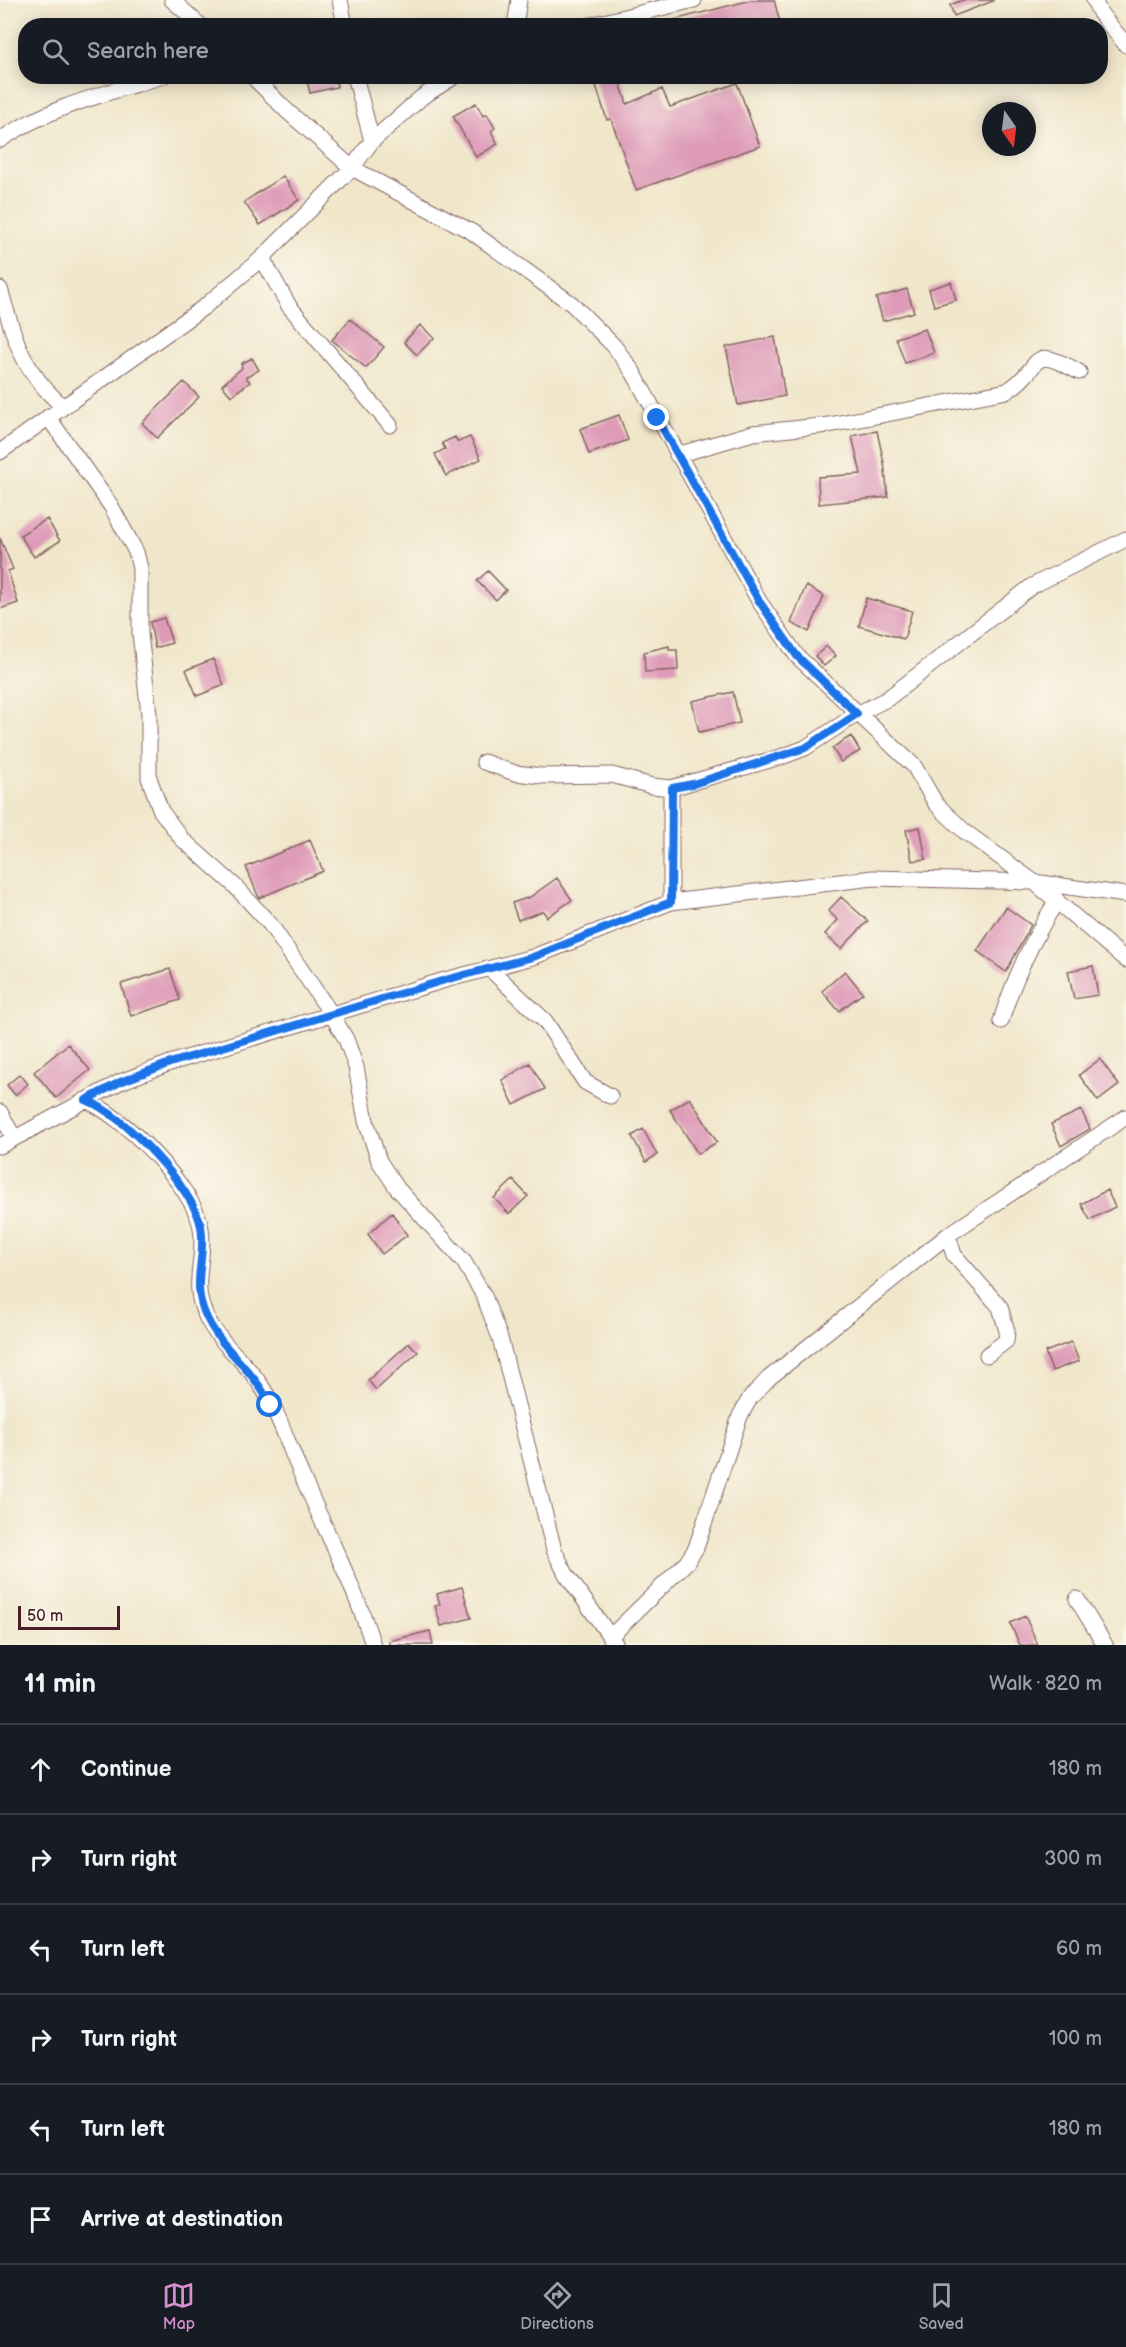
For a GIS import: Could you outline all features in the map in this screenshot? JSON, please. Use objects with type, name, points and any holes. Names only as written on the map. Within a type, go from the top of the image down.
[{"type":"street","points":[[172,0],[192,18]]},
{"type":"street","points":[[340,0],[343,18]]},
{"type":"street","points":[[517,18],[519,0]]},
{"type":"street","points":[[620,18],[694,0]]},
{"type":"street","points":[[1094,0],[1104,18]]},
{"type":"street","points":[[1108,23],[1126,45]]},
{"type":"street","points":[[0,140],[19,127],[85,100],[137,84]]},
{"type":"street","points":[[260,84],[352,168],[472,232],[572,304],[614,346],[633,372],[759,601],[797,656],[914,766],[936,804],[957,824],[1057,900],[1126,960]]},
{"type":"street","points":[[357,84],[372,141]]},
{"type":"street","points":[[0,452],[204,307],[262,258],[352,168],[372,141],[422,97],[442,84]]},
{"type":"street","points":[[262,258],[288,306],[390,425]]},
{"type":"street","points":[[0,289],[16,348],[45,390],[62,406]]},
{"type":"street","points":[[677,455],[753,433],[829,424],[1007,391],[1017,385],[1037,361],[1045,356],[1079,372]]},
{"type":"street","points":[[48,417],[111,506],[136,552],[141,591],[140,633],[149,714],[149,778],[161,811],[182,839],[234,885],[270,924],[346,1039],[356,1067],[366,1121],[379,1161],[397,1188],[464,1262],[484,1296],[500,1338],[554,1550],[566,1574],[613,1641],[687,1562],[696,1548],[740,1416],[750,1398],[769,1378],[948,1235],[1126,1117]]},
{"type":"street","points":[[484,762],[515,773],[542,776],[612,775],[652,786],[672,788],[693,784],[805,748],[857,714],[888,699],[1032,586],[1126,539]]},
{"type":"street","points":[[671,902],[672,788]]},
{"type":"street","points":[[0,1146],[120,1082],[170,1063],[445,980],[491,970],[533,957],[671,902],[873,878],[1034,882],[1126,895]]},
{"type":"street","points":[[1001,1021],[1013,981],[1057,900]]},
{"type":"street","points":[[491,970],[545,1021],[585,1082],[610,1096]]},
{"type":"street","points":[[86,1100],[100,1105],[135,1134],[177,1181],[195,1208],[201,1227],[198,1299],[218,1335],[263,1388],[359,1600],[373,1645]]},
{"type":"street","points":[[0,1112],[14,1138]]},
{"type":"street","points":[[948,1235],[954,1255],[1000,1307],[1007,1331],[1006,1341],[987,1355]]},
{"type":"street","points":[[1077,1599],[1105,1645]]},
{"type":"building","points":[[751,0],[774,0],[779,18],[681,18]]},
{"type":"building","points":[[963,0],[993,1],[954,16],[950,5]]},
{"type":"building","points":[[308,84],[336,84],[337,87],[310,93]]},
{"type":"building","points":[[596,84],[621,84],[627,104],[662,89],[670,107],[737,84],[760,146],[636,190],[611,119],[607,120]]},
{"type":"building","points":[[476,103],[483,116],[487,114],[495,128],[491,131],[498,144],[476,157],[453,116]]},
{"type":"building","points":[[283,176],[299,200],[260,225],[244,202]]},
{"type":"building","points":[[951,282],[956,300],[934,306],[929,289]]},
{"type":"building","points":[[907,289],[914,312],[883,321],[876,298]]},
{"type":"building","points":[[350,319],[384,347],[366,368],[332,340]]},
{"type":"building","points":[[420,325],[434,338],[417,355],[404,342]]},
{"type":"building","points":[[925,329],[934,353],[905,363],[896,338]]},
{"type":"building","points":[[775,337],[785,396],[738,405],[726,347]]},
{"type":"building","points":[[252,358],[259,370],[246,377],[250,382],[231,396],[222,385],[242,368],[241,364]]},
{"type":"building","points":[[184,382],[199,397],[157,438],[142,423]]},
{"type":"building","points":[[619,415],[628,440],[589,454],[580,429]]},
{"type":"building","points":[[877,431],[888,497],[819,504],[818,477],[861,474],[852,436]]},
{"type":"building","points":[[455,437],[458,442],[470,437],[481,459],[446,476],[435,454],[445,449],[442,443]]},
{"type":"building","points":[[47,519],[60,541],[34,557],[20,535]]},
{"type":"building","points":[[0,538],[13,569],[8,571],[18,603],[0,609]]},
{"type":"building","points":[[488,571],[506,590],[496,600],[477,581]]},
{"type":"building","points":[[806,586],[824,596],[809,632],[791,623]]},
{"type":"building","points":[[866,598],[912,611],[904,639],[859,626]]},
{"type":"building","points":[[164,618],[172,643],[155,648],[150,622]]},
{"type":"building","points":[[669,646],[669,650],[677,650],[678,670],[645,672],[644,652]]},
{"type":"building","points":[[827,646],[836,656],[824,666],[815,656]]},
{"type":"building","points":[[213,659],[224,685],[197,696],[186,670]]},
{"type":"building","points":[[733,692],[740,723],[699,732],[692,701]]},
{"type":"building","points":[[851,736],[860,751],[841,762],[832,748]]},
{"type":"building","points":[[920,827],[926,859],[912,861],[906,830]]},
{"type":"building","points":[[310,840],[323,871],[259,898],[246,867]]},
{"type":"building","points":[[557,878],[572,900],[547,917],[543,911],[518,920],[512,903],[530,897]]},
{"type":"building","points":[[841,897],[868,921],[841,949],[825,934],[838,920],[828,911]]},
{"type":"building","points":[[1006,907],[1031,925],[1006,972],[977,951]]},
{"type":"building","points":[[1093,966],[1098,995],[1074,999],[1068,971]]},
{"type":"building","points":[[170,969],[180,1000],[131,1016],[121,984]]},
{"type":"building","points":[[845,971],[863,993],[839,1011],[822,991]]},
{"type":"building","points":[[68,1044],[90,1070],[56,1098],[34,1072]]},
{"type":"building","points":[[1100,1059],[1119,1085],[1098,1101],[1079,1075]]},
{"type":"building","points":[[530,1063],[545,1089],[514,1105],[502,1080]]},
{"type":"building","points":[[20,1074],[28,1084],[15,1095],[7,1085]]},
{"type":"building","points":[[690,1098],[717,1142],[698,1154],[670,1110]]},
{"type":"building","points":[[1081,1110],[1090,1129],[1061,1146],[1051,1124]]},
{"type":"building","points":[[643,1129],[657,1155],[646,1162],[632,1136]]},
{"type":"building","points":[[513,1180],[528,1196],[509,1214],[494,1198]]},
{"type":"building","points":[[1107,1190],[1115,1207],[1090,1220],[1081,1204]]},
{"type":"building","points":[[392,1213],[407,1235],[382,1254],[368,1234]]},
{"type":"building","points":[[1071,1342],[1079,1361],[1052,1371],[1045,1352]]},
{"type":"building","points":[[409,1343],[418,1352],[376,1390],[368,1380]]},
{"type":"building","points":[[462,1587],[471,1618],[441,1626],[435,1606],[440,1605],[437,1594]]},
{"type":"building","points":[[1025,1616],[1038,1645],[1020,1645],[1010,1623]]},
{"type":"building","points":[[430,1631],[433,1645],[389,1645],[389,1641]]},
{"type":"route","points":[[270,1405],[263,1388],[207,1319],[198,1299],[197,1277],[201,1227],[195,1208],[177,1181],[135,1134],[100,1105],[86,1100],[120,1082],[170,1063],[445,980],[491,970],[533,957],[671,902],[672,788],[693,784],[805,748],[857,714],[797,656],[759,601],[657,418]]}]
